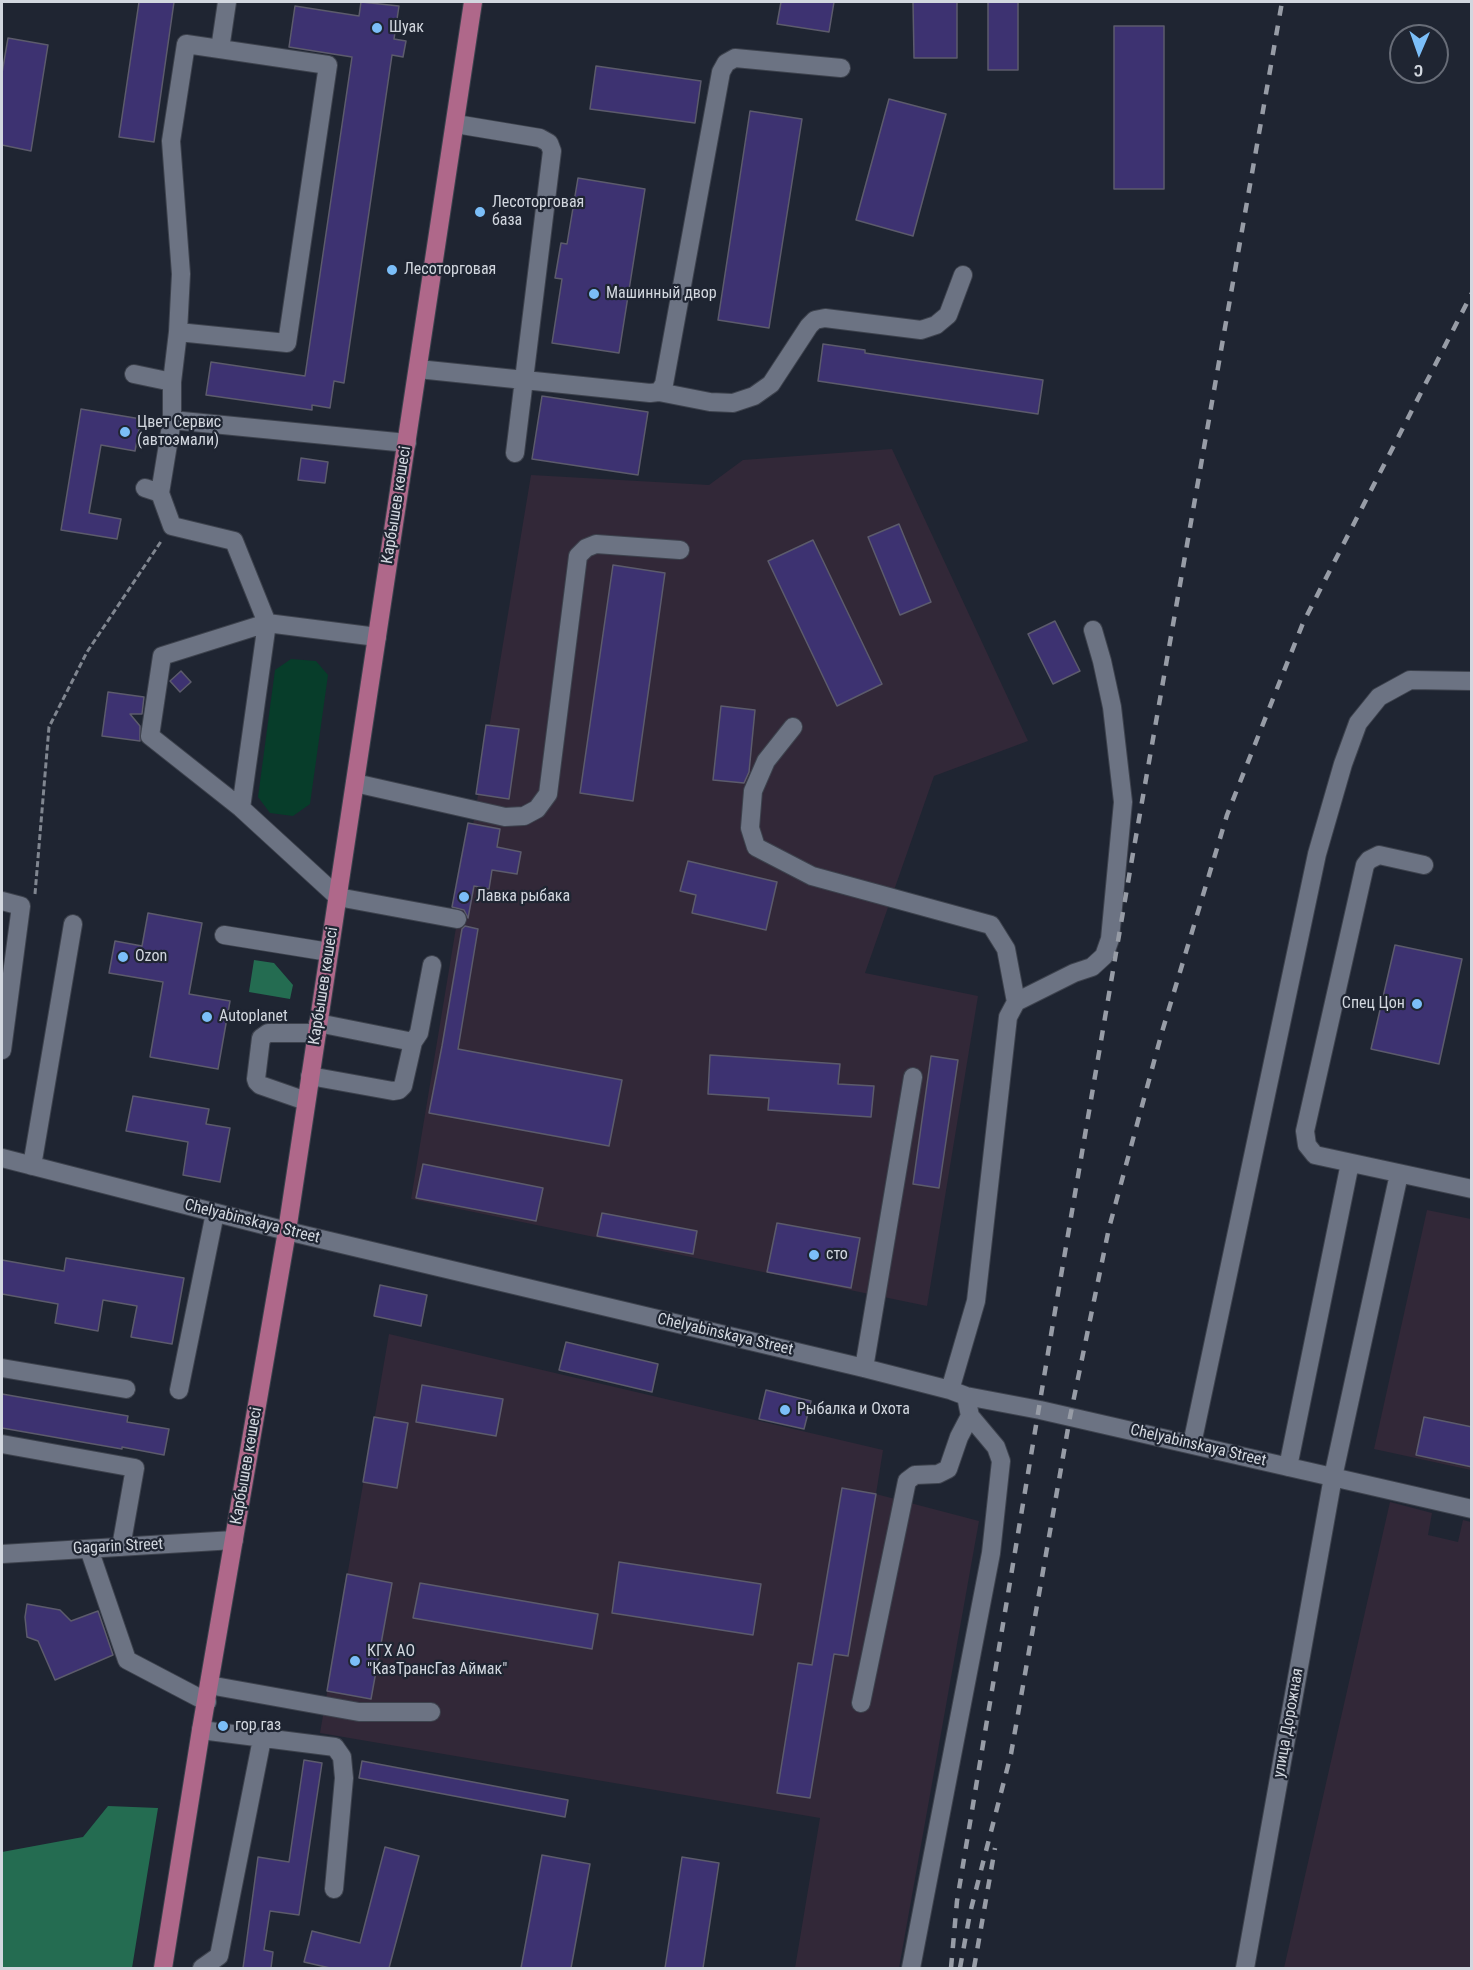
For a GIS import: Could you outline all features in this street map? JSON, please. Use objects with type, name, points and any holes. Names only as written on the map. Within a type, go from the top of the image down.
[{"type":"main road","name":"Карбышев көшесі","points":[[163,1968],[201,1730],[287,1231],[473,2]]},
{"type":"street","points":[[220,49],[227,2]]},
{"type":"street","points":[[178,332],[286,343],[328,65],[186,44],[171,141],[181,274],[178,332],[172,382],[172,420],[153,491],[172,526],[234,541],[267,623],[241,808]]},
{"type":"street","points":[[659,392],[664,384],[721,72],[726,63],[735,58],[841,68]]},
{"type":"street","points":[[456,124],[540,138],[549,143],[552,151],[515,453]]},
{"type":"street","points":[[418,369],[523,381],[659,392],[710,402],[733,403],[754,396],[771,384],[809,326],[816,320],[825,318],[921,330],[936,325],[948,315],[963,274]]},
{"type":"street","points":[[134,374],[172,382]]},
{"type":"street","points":[[172,420],[407,443]]},
{"type":"street","points":[[355,783],[505,817],[524,816],[537,809],[548,794],[578,556],[586,548],[596,544],[680,550]]},
{"type":"street","points":[[377,637],[267,623],[162,656],[150,736],[241,808],[338,897],[458,919]]},
{"type":"street","points":[[911,1968],[991,1553],[1001,1461],[996,1447],[970,1416],[958,1393],[976,1301],[1008,1017],[1016,1002],[1074,973],[1092,967],[1104,956],[1110,939],[1123,802],[1112,707],[1093,630]]},
{"type":"street","points":[[1192,1444],[1317,854],[1343,764],[1358,723],[1379,697],[1410,680],[1472,681]]},
{"type":"street","points":[[794,727],[766,761],[753,791],[750,828],[756,847],[812,876],[991,925],[1006,950],[1016,1002]]},
{"type":"street","points":[[1424,865],[1379,855],[1365,865],[1305,1131],[1307,1145],[1315,1155],[1472,1189]]},
{"type":"street","points":[[2,901],[21,906],[2,1050]]},
{"type":"street","points":[[32,1166],[73,924]]},
{"type":"street","points":[[224,936],[329,952]]},
{"type":"street","points":[[310,1076],[393,1091],[399,1090],[403,1086],[413,1042],[419,1033],[432,965]]},
{"type":"street","points":[[306,1101],[257,1082],[261,1038],[268,1033],[317,1028],[413,1042]]},
{"type":"street","points":[[864,1368],[913,1077]]},
{"type":"street","name":"Chelyabinskaya Street","points":[[2,1158],[287,1231],[864,1368],[958,1393],[1472,1509]]},
{"type":"street","points":[[1288,1467],[1350,1164]]},
{"type":"street","name":"улица Дорожная","points":[[1245,1968],[1333,1477],[1399,1174]]},
{"type":"street","points":[[179,1390],[215,1213]]},
{"type":"street","points":[[2,1368],[126,1389]]},
{"type":"street","points":[[861,1703],[907,1481],[915,1475],[938,1474],[948,1469],[970,1416]]},
{"type":"street","points":[[2,1444],[135,1468],[121,1547]]},
{"type":"street","name":"Gagarin Street","points":[[2,1554],[234,1540]]},
{"type":"street","points":[[89,1549],[127,1660],[208,1693],[359,1712],[431,1712]]},
{"type":"street","points":[[201,1730],[335,1747],[342,1757],[344,1778],[334,1889]]},
{"type":"street","points":[[202,1968],[219,1956],[262,1739]]},
{"type":"path","points":[[21,906],[34,895],[49,727],[87,652],[172,526]]},
{"type":"shaded area","points":[[892,449],[1028,741],[934,776],[865,973],[978,996],[927,1306],[411,1199],[531,475],[709,485],[743,460]]},
{"type":"shaded area","points":[[1427,1210],[1471,1219],[1471,1470],[1374,1449]]},
{"type":"shaded area","points":[[389,1334],[883,1450],[876,1494],[979,1521],[899,1968],[795,1968],[820,1818],[320,1733]]},
{"type":"shaded area","points":[[1390,1502],[1432,1513],[1428,1535],[1458,1542],[1463,1520],[1471,1522],[1471,1968],[1284,1968]]},
{"type":"green space","points":[[291,659],[316,661],[328,675],[310,804],[293,816],[270,813],[258,797],[275,670]]},
{"type":"green space","points":[[254,960],[274,963],[293,985],[290,999],[249,992]]},
{"type":"green space","points":[[108,1806],[158,1808],[132,1968],[2,1968],[2,1852],[83,1837]]},
{"type":"building","points":[[139,2],[174,2],[154,142],[119,137]]},
{"type":"building","points":[[361,2],[399,6],[394,39],[406,41],[403,57],[392,55],[344,383],[334,381],[330,408],[312,405],[312,410],[206,395],[211,362],[305,376],[352,57],[289,47],[295,6],[359,16]]},
{"type":"building","points":[[781,2],[834,2],[829,32],[777,24]]},
{"type":"building","points":[[913,2],[957,2],[957,58],[914,58]]},
{"type":"building","points":[[988,2],[1018,2],[1018,70],[988,70]]},
{"type":"building","points":[[1114,26],[1164,26],[1164,189],[1114,189]]},
{"type":"building","points":[[8,38],[48,45],[31,151],[2,145],[2,73]]},
{"type":"building","points":[[596,66],[701,81],[695,123],[590,109]]},
{"type":"building","points":[[889,99],[946,114],[913,236],[856,220]]},
{"type":"building","points":[[750,111],[802,119],[769,328],[718,320]]},
{"type":"building","points":[[578,178],[645,189],[619,353],[552,343],[562,279],[555,278],[561,243],[567,244]]},
{"type":"building","points":[[823,344],[865,350],[865,353],[1043,380],[1038,414],[818,381]]},
{"type":"building","points":[[542,396],[648,412],[638,475],[532,459]]},
{"type":"building","points":[[81,409],[141,419],[135,451],[101,445],[89,513],[121,519],[117,539],[61,530]]},
{"type":"building","points":[[301,458],[328,462],[325,483],[298,480]]},
{"type":"building","points":[[899,524],[931,602],[900,615],[868,537]]},
{"type":"building","points":[[813,540],[882,684],[837,706],[768,561]]},
{"type":"building","points":[[613,565],[665,573],[633,801],[580,793]]},
{"type":"building","points":[[1055,621],[1080,671],[1053,684],[1028,634]]},
{"type":"building","points":[[181,671],[191,682],[180,692],[170,681]]},
{"type":"building","points":[[108,692],[144,697],[142,714],[130,714],[140,726],[140,741],[102,736]]},
{"type":"building","points":[[721,706],[755,710],[749,772],[744,783],[713,780]]},
{"type":"building","points":[[486,725],[519,729],[509,799],[476,794]]},
{"type":"building","points":[[468,823],[500,829],[497,847],[521,852],[517,874],[492,870],[489,889],[474,886],[468,918],[464,910],[452,907]]},
{"type":"building","points":[[688,861],[777,882],[766,930],[692,913],[696,895],[680,891]]},
{"type":"building","points":[[148,913],[202,923],[189,994],[230,1001],[218,1069],[150,1057],[163,982],[109,973],[115,941],[142,946]]},
{"type":"building","points":[[465,926],[478,929],[458,1049],[622,1080],[609,1146],[429,1113],[462,929]]},
{"type":"building","name":"Спец Цон","points":[[1395,945],[1462,959],[1439,1064],[1371,1049]]},
{"type":"building","points":[[710,1055],[840,1064],[838,1084],[874,1086],[871,1117],[768,1110],[769,1098],[708,1094]]},
{"type":"building","points":[[931,1056],[958,1060],[939,1188],[913,1184]]},
{"type":"building","points":[[133,1096],[209,1109],[206,1124],[230,1128],[220,1182],[183,1175],[188,1142],[126,1131]]},
{"type":"building","points":[[423,1164],[543,1188],[536,1221],[416,1198]]},
{"type":"building","points":[[602,1213],[697,1231],[693,1254],[597,1236]]},
{"type":"building","name":"сто","points":[[777,1223],[860,1238],[851,1288],[767,1272]]},
{"type":"building","points":[[66,1258],[184,1278],[172,1344],[131,1337],[137,1306],[103,1300],[98,1331],[55,1323],[58,1304],[2,1294],[2,1260],[64,1271]]},
{"type":"building","points":[[380,1285],[427,1295],[421,1326],[374,1316]]},
{"type":"building","points":[[566,1342],[658,1364],[652,1392],[559,1370]]},
{"type":"building","points":[[422,1385],[503,1399],[496,1436],[416,1422]]},
{"type":"building","name":"Рыбалка и Охота","points":[[766,1390],[811,1401],[804,1429],[759,1419]]},
{"type":"building","points":[[2,1394],[128,1416],[127,1422],[169,1429],[164,1455],[2,1428]]},
{"type":"building","points":[[374,1417],[408,1423],[397,1488],[363,1482]]},
{"type":"building","points":[[1424,1417],[1472,1427],[1472,1467],[1416,1455]]},
{"type":"building","points":[[842,1488],[876,1494],[848,1656],[834,1654],[810,1798],[777,1793],[798,1663],[812,1665]]},
{"type":"building","points":[[619,1562],[761,1584],[753,1635],[612,1613]]},
{"type":"building","name":"КГХ АО \"КазТрансГаз Аймак\"","points":[[347,1574],[392,1583],[371,1699],[327,1691]]},
{"type":"building","points":[[420,1583],[598,1614],[592,1649],[413,1618]]},
{"type":"building","points":[[27,1604],[60,1610],[71,1621],[98,1611],[113,1655],[55,1680],[38,1641],[27,1637],[25,1617]]},
{"type":"building","points":[[304,1760],[322,1763],[299,1915],[270,1911],[264,1950],[273,1952],[271,1968],[243,1968],[258,1857],[289,1862]]},
{"type":"building","points":[[362,1761],[568,1800],[565,1817],[359,1778]]},
{"type":"building","points":[[385,1847],[419,1856],[389,1968],[330,1968],[304,1962],[312,1931],[360,1943]]},
{"type":"building","points":[[542,1855],[590,1864],[571,1968],[521,1968]]},
{"type":"building","points":[[682,1857],[719,1863],[703,1968],[665,1968]]},
{"type":"railway","points":[[951,1968],[957,1901],[1054,1317],[1282,2]]},
{"type":"railway","points":[[960,1968],[970,1913],[1011,1754],[1070,1417],[1109,1228],[1162,1032],[1227,815],[1303,623],[1472,293]]},
{"type":"railway","points":[[974,1968],[995,1848]]},
{"type":"place","name":"Шуак","points":[[377,28]]},
{"type":"place","name":"Лесоторговая база","points":[[480,212]]},
{"type":"place","name":"Лесоторговая","points":[[392,270]]},
{"type":"place","name":"Машинный двор","points":[[594,294]]},
{"type":"place","name":"Цвет Сервис (автоэмали)","points":[[125,432]]},
{"type":"place","name":"Лавка рыбака","points":[[464,897]]},
{"type":"place","name":"Ozon","points":[[123,957]]},
{"type":"place","name":"Спец Цон","points":[[1417,1004]]},
{"type":"place","name":"Autoplanet","points":[[207,1017]]},
{"type":"place","name":"сто","points":[[814,1255]]},
{"type":"place","name":"Рыбалка и Охота","points":[[785,1410]]},
{"type":"place","name":"КГХ АО \"КазТрансГаз Аймак\"","points":[[355,1661]]},
{"type":"place","name":"гор газ","points":[[223,1726]]}]
